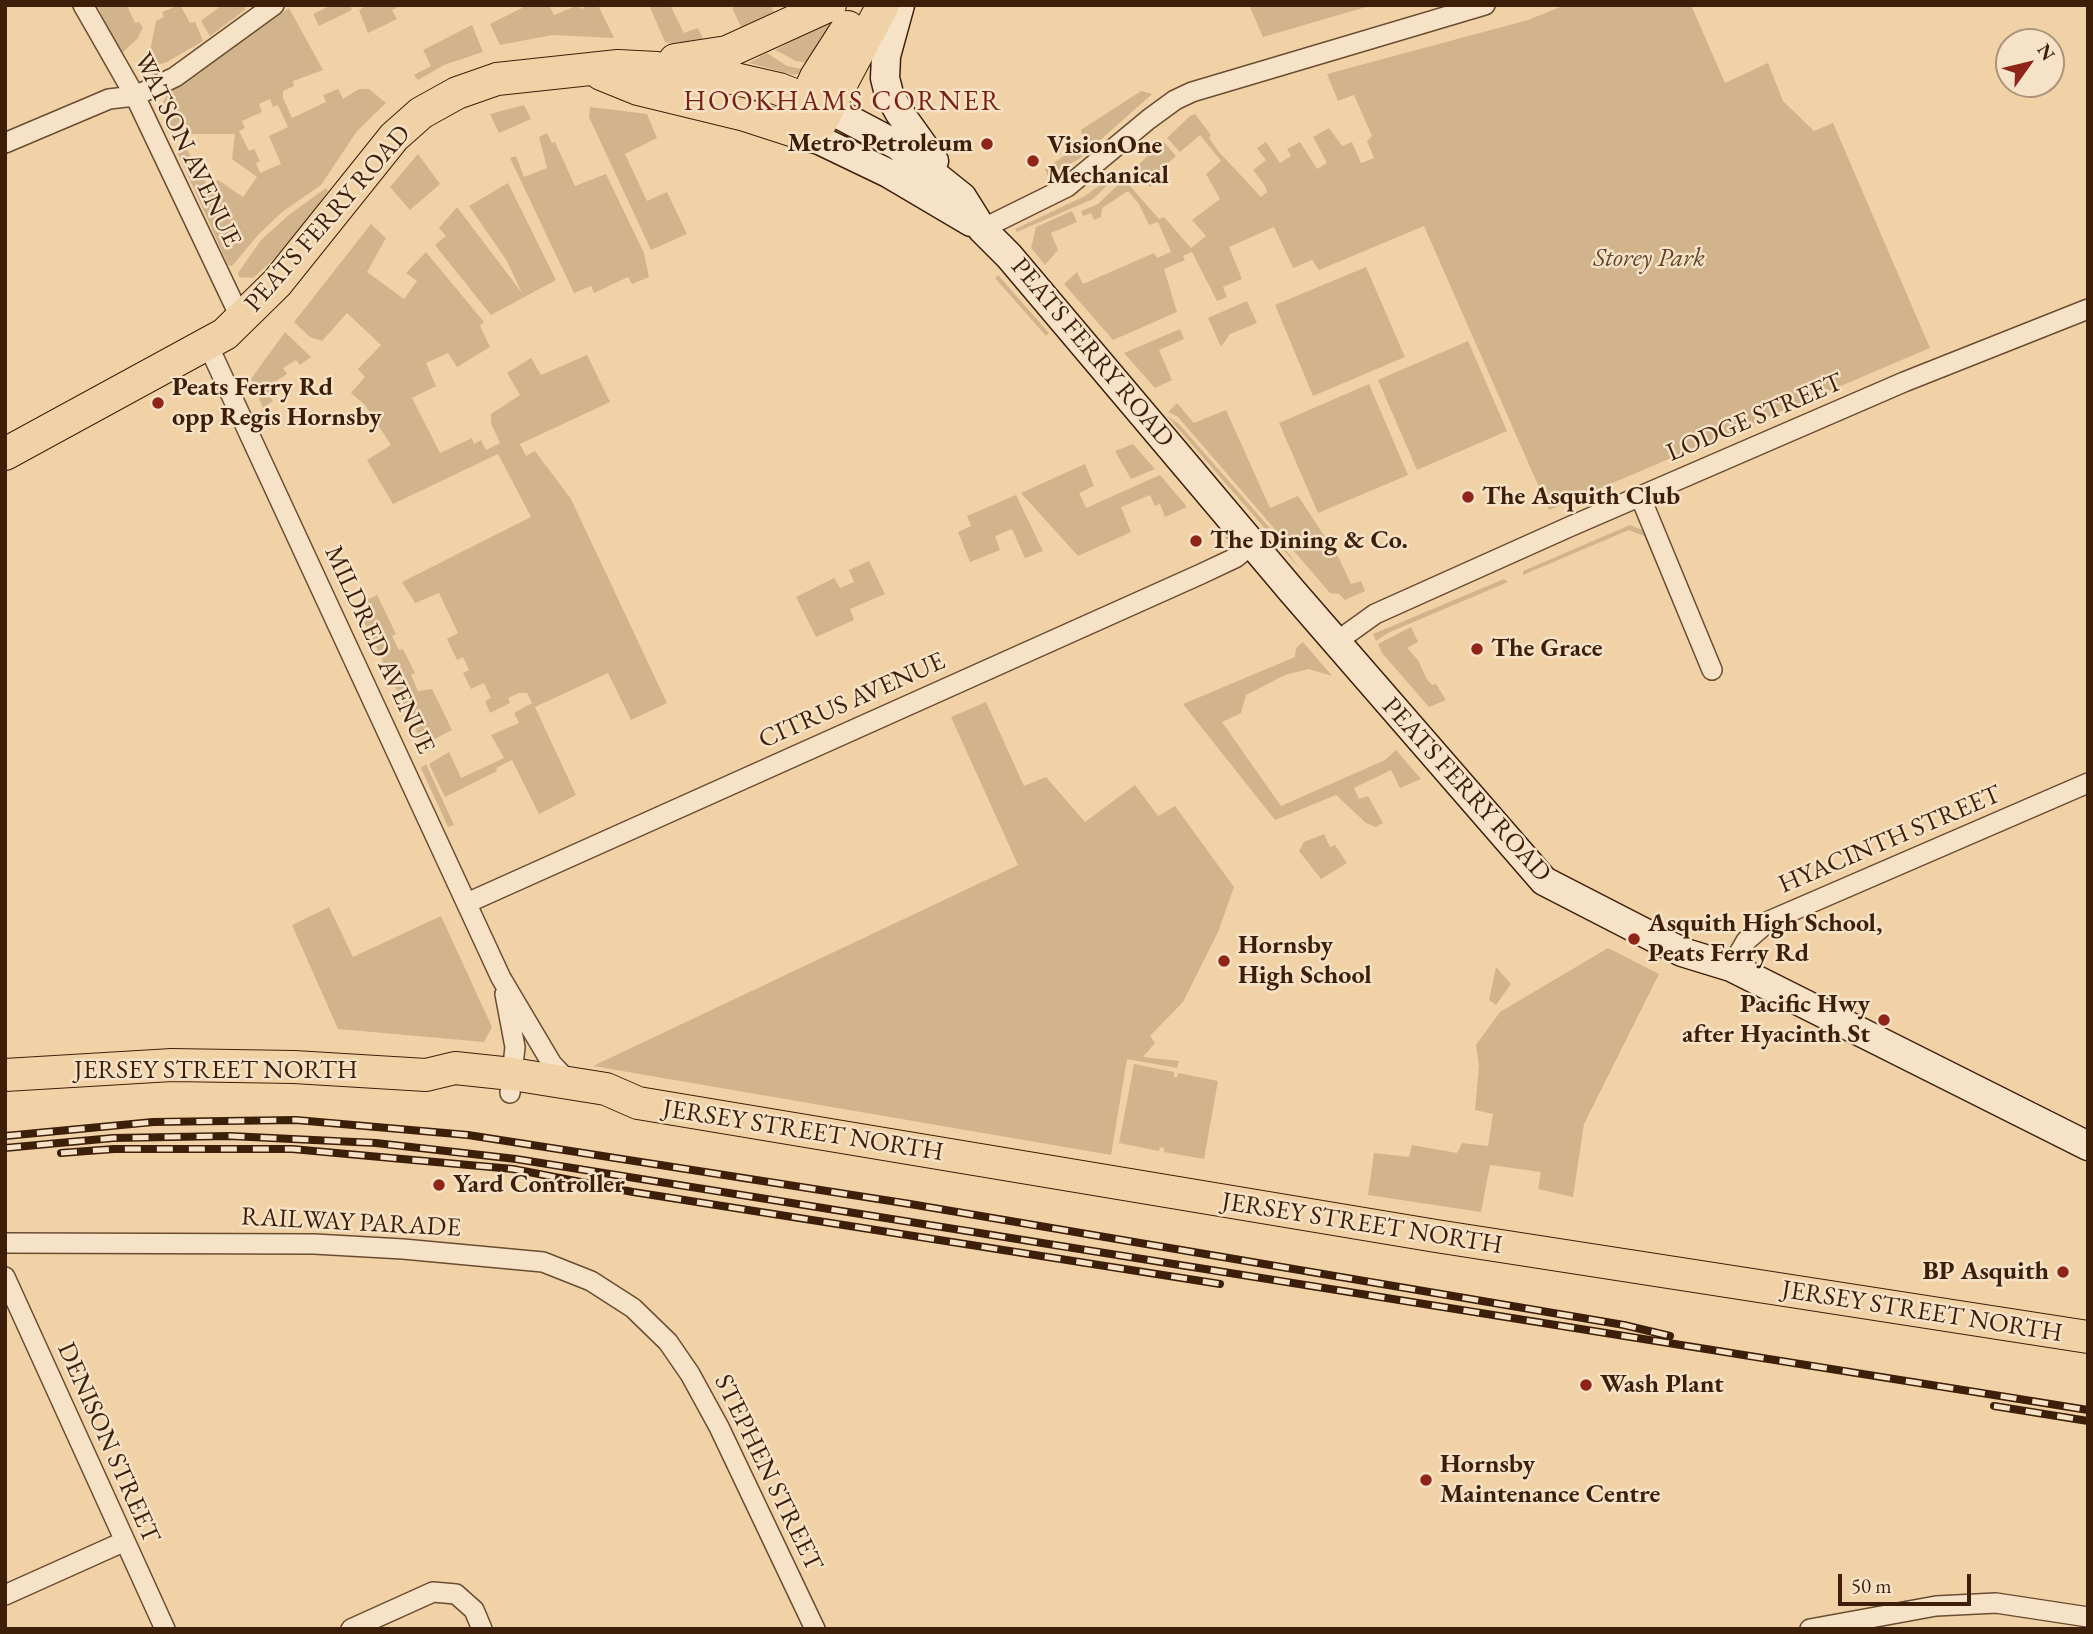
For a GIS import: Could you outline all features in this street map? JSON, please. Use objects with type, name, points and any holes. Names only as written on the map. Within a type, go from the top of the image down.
[{"type":"main road","points":[[605,69],[727,52],[830,5]]},
{"type":"main road","points":[[817,104],[817,76],[862,5]]},
{"type":"main road","points":[[802,134],[817,104],[883,5]]},
{"type":"main road","points":[[900,5],[886,56],[885,78],[889,94],[925,150],[962,197]]},
{"type":"main road","name":"PEATS FERRY ROAD","points":[[5,454],[208,345],[241,319],[277,283],[394,137],[421,113],[457,93],[497,79],[605,69],[657,68],[731,78],[817,104],[897,145],[962,197],[982,229],[1009,256],[1254,543],[1287,559],[1343,637],[1547,860],[1569,876],[1697,939],[1731,967],[2088,1146]]},
{"type":"main road","name":"PEATS FERRY ROAD","points":[[605,69],[638,89],[802,134],[888,173],[982,229]]},
{"type":"main road","name":"JERSEY STREET NORTH","points":[[5,1075],[172,1065],[293,1067],[426,1075],[452,1086],[569,1083],[606,1089],[638,1103],[1436,1236],[2088,1337]]},
{"type":"main road","name":"JERSEY STREET NORTH","points":[[511,1084],[605,1107],[638,1103]]},
{"type":"street","name":"WATSON AVENUE","points":[[83,5],[135,96],[241,319]]},
{"type":"street","points":[[5,143],[108,99],[135,96],[185,71],[274,5]]},
{"type":"street","points":[[982,229],[1067,187],[1149,119],[1175,100],[1192,92],[1485,5]]},
{"type":"street","name":"LODGE STREET","points":[[1343,637],[1375,614],[1640,496],[1904,382],[2088,309]]},
{"type":"street","name":"MILDRED AVENUE","points":[[208,345],[501,978],[551,1064],[569,1083]]},
{"type":"street","points":[[1640,496],[1712,670]]},
{"type":"street","name":"CITRUS AVENUE","points":[[467,902],[1201,574],[1235,558],[1254,543]]},
{"type":"street","name":"HYACINTH STREET","points":[[1731,967],[1746,941],[1769,921],[2088,783]]},
{"type":"street","name":"MILDRED AVENUE","points":[[501,978],[513,1028],[511,1084]]},
{"type":"street","name":"RAILWAY PARADE","points":[[5,1243],[314,1244],[542,1262],[610,1291],[634,1308],[668,1342]]},
{"type":"street","name":"DENISON STREET","points":[[5,1277],[123,1542],[165,1629]]},
{"type":"street","name":"STEPHEN STREET","points":[[668,1342],[690,1374],[719,1427],[815,1629]]},
{"type":"street","points":[[5,1595],[123,1542]]},
{"type":"street","points":[[351,1629],[433,1591],[456,1594],[474,1610],[482,1629]]},
{"type":"street","points":[[1811,1629],[1936,1606],[1972,1604],[1997,1603],[2088,1617]]},
{"type":"green space","points":[[97,5],[127,5],[135,23],[139,22],[143,27],[138,38],[120,55]]},
{"type":"green space","points":[[180,5],[190,23],[195,22],[203,41],[167,62],[139,71],[149,56],[156,21],[164,17],[162,12]]},
{"type":"green space","points":[[222,5],[245,5],[245,10],[210,36],[201,21]]},
{"type":"green space","points":[[332,5],[350,5],[352,10],[319,26],[313,14]]},
{"type":"green space","points":[[367,5],[402,5],[392,10],[397,19],[368,33],[359,10]]},
{"type":"green space","points":[[522,5],[549,5],[554,15],[576,6],[583,9],[585,5],[598,5],[614,38],[552,35],[500,45],[490,24],[522,8]]},
{"type":"green space","points":[[649,5],[670,5],[684,33],[698,28],[704,41],[687,46],[665,42]]},
{"type":"green space","points":[[738,5],[771,5],[774,12],[741,27],[732,8]]},
{"type":"green space","points":[[1249,5],[1373,5],[1263,37]]},
{"type":"green space","name":"Storey Park","points":[[1565,5],[1691,5],[1725,83],[1768,63],[1783,101],[1814,131],[1833,123],[1930,348],[1549,510],[1424,226],[1319,270],[1312,260],[1293,268],[1274,227],[1229,247],[1242,279],[1223,287],[1227,297],[1217,301],[1192,252],[1183,256],[1185,260],[1164,269],[1177,312],[1113,340],[1064,284],[1077,272],[1083,284],[1154,253],[1157,258],[1171,252],[1158,222],[1149,225],[1139,204],[1128,191],[1102,208],[1101,217],[1094,220],[1091,213],[1083,216],[1081,211],[1098,204],[1124,179],[1159,219],[1164,217],[1191,248],[1206,236],[1192,220],[1220,199],[1206,174],[1221,161],[1200,135],[1180,152],[1167,138],[1190,116],[1195,114],[1211,135],[1209,138],[1219,152],[1261,197],[1267,192],[1253,170],[1266,160],[1257,148],[1266,142],[1280,163],[1291,156],[1287,149],[1300,142],[1317,169],[1327,163],[1313,137],[1329,128],[1342,146],[1352,142],[1361,163],[1374,158],[1367,141],[1372,136],[1354,95],[1338,101],[1327,74],[1528,20]]},
{"type":"green space","points":[[289,8],[323,70],[293,81],[294,86],[283,91],[283,98],[292,118],[326,102],[323,95],[338,89],[343,99],[359,89],[369,89],[386,103],[357,131],[321,185],[282,212],[232,266],[228,265],[176,149],[185,146],[207,185],[218,180],[243,197],[257,177],[232,159],[235,134],[188,134],[172,138],[163,102],[168,94]],"holes":[[[270,99],[273,107],[278,105],[288,127],[269,136],[281,164],[260,173],[256,163],[260,161],[254,149],[249,151],[239,131],[245,128],[242,121],[262,112],[259,104]]]},
{"type":"green space","points":[[846,13],[812,64],[796,61],[775,50]]},
{"type":"green space","points":[[472,25],[483,52],[444,65],[418,80],[414,75],[431,66],[423,50]]},
{"type":"green space","points":[[767,53],[787,66],[807,70],[794,75],[749,63]]},
{"type":"green space","points":[[1141,91],[1152,94],[1079,159],[1048,176],[1045,169],[1084,142],[1081,130]]},
{"type":"green space","points":[[524,105],[531,119],[499,133],[490,114]]},
{"type":"green space","points":[[590,107],[647,114],[657,138],[625,154],[647,201],[667,192],[687,234],[651,250],[589,117]]},
{"type":"green space","points":[[547,133],[552,143],[555,142],[575,186],[606,174],[644,253],[649,277],[632,284],[628,277],[594,293],[591,286],[574,293],[510,158],[516,156],[524,177],[547,168],[539,137]]},
{"type":"green space","points":[[1163,141],[1176,156],[1157,173],[1161,178],[1150,187],[1132,171]]},
{"type":"green space","points":[[418,154],[440,184],[410,210],[390,187]]},
{"type":"green space","points":[[1117,172],[1119,174],[1093,199],[1017,232],[1015,229],[1085,196]]},
{"type":"green space","points":[[508,183],[556,280],[491,315],[435,245],[446,236],[439,228],[457,207],[522,293],[507,261],[469,206]]},
{"type":"green space","points":[[326,188],[328,191],[274,259],[253,278],[239,277],[238,273],[261,240],[290,214]]},
{"type":"green space","points":[[1072,211],[1077,222],[1051,233],[1058,250],[1045,265],[1031,248],[1036,227]]},
{"type":"green space","points":[[371,224],[386,238],[367,272],[404,299],[417,281],[406,273],[426,252],[484,322],[480,326],[490,347],[457,367],[448,353],[426,363],[436,386],[412,398],[440,453],[472,438],[474,444],[481,440],[486,450],[500,443],[491,423],[491,414],[520,395],[507,373],[531,358],[541,375],[587,355],[610,402],[520,444],[526,456],[535,451],[571,499],[667,703],[631,720],[608,673],[535,707],[576,795],[539,814],[512,760],[496,768],[497,771],[445,797],[429,764],[449,752],[461,778],[504,758],[491,735],[519,723],[514,713],[532,703],[527,693],[519,693],[508,698],[510,703],[490,713],[485,701],[491,698],[484,683],[471,689],[463,673],[469,670],[463,657],[457,660],[447,639],[458,633],[439,593],[415,603],[402,582],[531,517],[498,454],[393,504],[367,460],[391,445],[365,405],[351,393],[365,377],[358,369],[381,345],[347,313],[322,341],[310,337],[294,322]]},
{"type":"green space","points":[[1366,267],[1405,357],[1313,396],[1275,305]]},
{"type":"green space","points":[[998,275],[1049,333],[1046,336],[995,278]]},
{"type":"green space","points":[[1247,301],[1257,323],[1230,334],[1221,347],[1208,318]]},
{"type":"green space","points":[[1180,329],[1184,339],[1159,350],[1172,380],[1155,388],[1124,353]]},
{"type":"green space","points":[[285,332],[311,357],[300,365],[296,360],[283,368],[287,374],[272,384],[275,389],[268,394],[273,401],[263,408],[251,379]]},
{"type":"green space","points":[[1468,341],[1507,431],[1417,470],[1378,380]]},
{"type":"green space","points":[[1369,384],[1408,475],[1318,513],[1279,423]]},
{"type":"green space","points":[[1177,403],[1194,423],[1226,410],[1270,508],[1298,496],[1339,558],[1351,584],[1361,581],[1365,591],[1345,600],[1339,594],[1330,593],[1178,417],[1168,412]]},
{"type":"green space","points":[[1167,416],[1179,424],[1269,527],[1301,570]]},
{"type":"green space","points":[[1133,444],[1155,469],[1131,479],[1115,451]]},
{"type":"green space","points":[[1085,464],[1094,486],[1079,493],[1086,508],[1160,475],[1187,507],[1165,517],[1160,504],[1155,506],[1150,495],[1121,507],[1131,532],[1078,556],[1021,493]]},
{"type":"green space","points":[[1016,495],[1043,551],[1025,558],[1012,529],[995,536],[1000,550],[970,562],[958,532],[971,526],[967,516]]},
{"type":"green space","points":[[1630,525],[1647,532],[1698,662],[1644,536],[1629,530],[1523,575],[1523,571]]},
{"type":"green space","points":[[869,561],[885,594],[850,609],[854,620],[816,637],[796,597],[834,578],[840,588],[854,582],[849,570]]},
{"type":"green space","points":[[1504,579],[1508,582],[1390,632],[1376,641],[1373,634]]},
{"type":"green space","points":[[377,595],[396,634],[392,636],[399,650],[403,649],[415,673],[411,675],[418,691],[432,689],[452,730],[423,745],[356,605]]},
{"type":"green space","points":[[1411,627],[1418,642],[1407,648],[1418,660],[1426,678],[1432,685],[1436,684],[1446,700],[1429,707],[1382,653],[1378,644]]},
{"type":"green space","points":[[1303,642],[1332,676],[1309,669],[1285,675],[1246,695],[1241,713],[1222,722],[1281,806],[1385,760],[1396,750],[1421,779],[1400,788],[1391,770],[1354,788],[1359,799],[1368,796],[1383,823],[1376,827],[1366,823],[1336,795],[1275,820],[1183,704],[1295,657],[1296,648]]},
{"type":"green space","points":[[986,702],[1024,786],[1046,777],[1085,822],[1135,785],[1158,816],[1175,806],[1234,887],[1218,932],[1183,1002],[1150,1036],[1155,1043],[1143,1057],[1179,1061],[1177,1068],[1127,1059],[1111,1155],[593,1066],[1018,865],[951,717]]},
{"type":"green space","points":[[426,764],[454,825],[448,827],[421,768]]},
{"type":"green space","points":[[1324,834],[1330,847],[1335,845],[1347,863],[1321,879],[1299,851],[1304,842]]},
{"type":"green space","points":[[329,907],[353,957],[441,916],[492,1027],[484,1042],[338,1029],[292,925]]},
{"type":"green space","points":[[1608,948],[1659,974],[1584,1124],[1573,1197],[1538,1189],[1541,1172],[1490,1165],[1481,1212],[1368,1195],[1374,1153],[1409,1157],[1412,1145],[1457,1153],[1462,1143],[1488,1146],[1493,1114],[1475,1110],[1479,1065],[1476,1045],[1500,1012]]},
{"type":"green space","points":[[1496,967],[1511,984],[1496,1005],[1489,1000]]},
{"type":"green space","points":[[1134,1064],[1174,1072],[1174,1077],[1177,1077],[1178,1073],[1218,1081],[1204,1159],[1164,1152],[1164,1148],[1160,1147],[1159,1151],[1119,1143]]},
{"type":"railway","points":[[5,1136],[153,1122],[296,1120],[468,1135],[910,1204],[1624,1325],[1670,1336]]},
{"type":"railway","points":[[5,1148],[113,1138],[230,1136],[376,1143],[516,1159],[2088,1410]]},
{"type":"railway","points":[[61,1153],[114,1149],[292,1149],[513,1169],[633,1192],[1220,1284]]},
{"type":"railway","points":[[1994,1406],[2088,1421]]},
{"type":"place","name":"Metro Petroleum","points":[[987,144]]},
{"type":"place","name":"VisionOne Mechanical","points":[[1033,161]]},
{"type":"place","name":"Peats Ferry Rd opp Regis Hornsby","points":[[158,403]]},
{"type":"place","name":"The Asquith Club","points":[[1468,497]]},
{"type":"place","name":"The Dining & Co.","points":[[1196,541]]},
{"type":"place","name":"The Grace","points":[[1477,649]]},
{"type":"place","name":"Asquith High School, Peats Ferry Rd","points":[[1634,939]]},
{"type":"place","name":"Hornsby High School","points":[[1224,961]]},
{"type":"place","name":"Pacific Hwy after Hyacinth St","points":[[1884,1020]]},
{"type":"place","name":"Yard Controller","points":[[439,1185]]},
{"type":"place","name":"BP Asquith","points":[[2063,1272]]},
{"type":"place","name":"Wash Plant","points":[[1586,1385]]},
{"type":"place","name":"Hornsby Maintenance Centre","points":[[1426,1480]]},
{"type":"district","name":"HOOKHAMS CORNER","points":[[843,102]]}]
